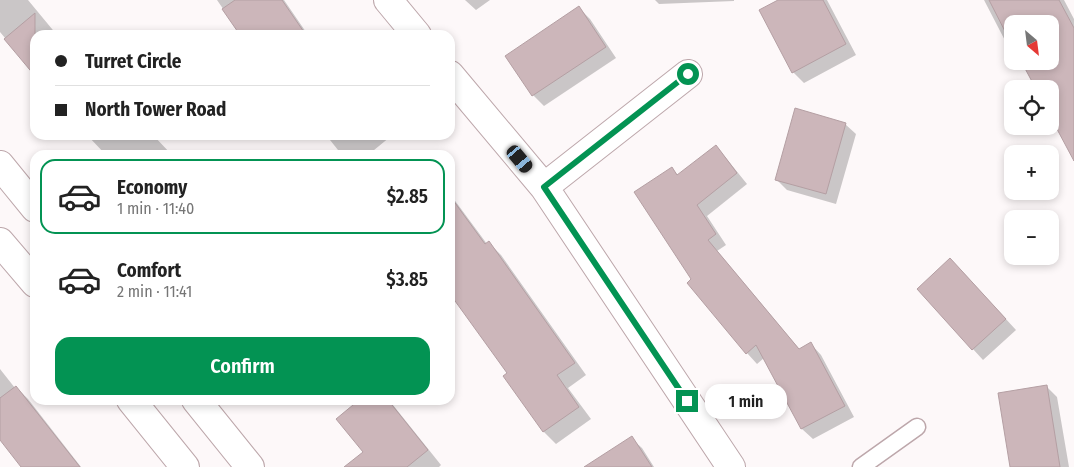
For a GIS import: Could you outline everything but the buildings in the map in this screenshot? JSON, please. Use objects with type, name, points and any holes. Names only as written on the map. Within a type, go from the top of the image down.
[{"type":"street","points":[[388,0],[413,30]]},
{"type":"street","points":[[544,187],[688,74]]},
{"type":"street","points":[[455,81],[544,187],[731,467]]},
{"type":"street","points":[[0,165],[30,202]]},
{"type":"street","points":[[0,242],[30,278]]},
{"type":"street","points":[[135,405],[185,467]]},
{"type":"street","points":[[200,405],[250,467]]},
{"type":"lane","points":[[861,467],[917,428]]},
{"type":"route","points":[[687,401],[544,187],[688,74]]}]
